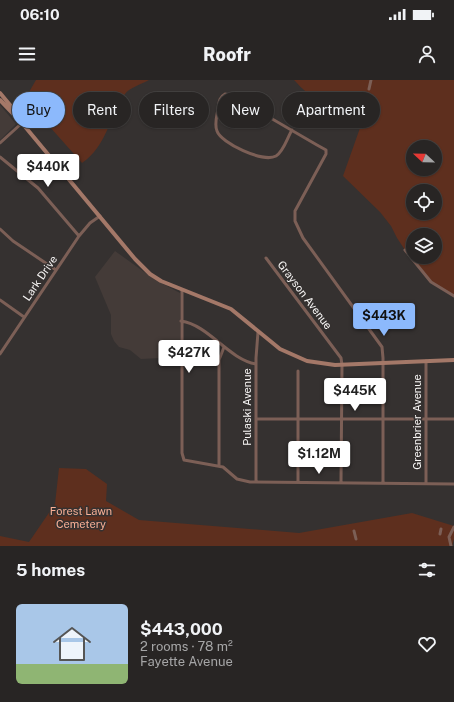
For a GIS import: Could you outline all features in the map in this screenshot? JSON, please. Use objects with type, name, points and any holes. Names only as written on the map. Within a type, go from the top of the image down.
[{"type":"main road","points":[[0,93],[12,108]]},
{"type":"main road","points":[[0,100],[12,113]]},
{"type":"main road","points":[[26,128],[145,270],[161,281],[231,309],[280,349],[294,357],[313,363],[342,365],[454,360]]},
{"type":"street","points":[[369,89],[371,80]]},
{"type":"street","points":[[292,130],[280,152],[275,156],[265,157],[249,153],[224,139],[217,131],[216,119],[221,96],[227,93],[232,95],[292,130],[326,151],[295,215],[297,227],[303,238],[381,345],[383,363],[383,482]]},
{"type":"street","points":[[0,143],[16,128]]},
{"type":"street","points":[[0,157],[38,188],[79,236]]},
{"type":"street","name":"Lark Drive","points":[[0,354],[79,236],[90,223],[100,216]]},
{"type":"street","points":[[0,229],[56,270]]},
{"type":"street","points":[[0,237],[4,233]]},
{"type":"street","points":[[405,250],[432,282],[454,296]]},
{"type":"street","name":"Grayson Avenue","points":[[266,258],[341,358],[341,482]]},
{"type":"street","points":[[182,290],[183,459],[219,466],[241,481],[426,482],[454,484]]},
{"type":"street","points":[[0,300],[24,316]]},
{"type":"street","points":[[182,321],[194,325],[246,362],[256,364]]},
{"type":"street","name":"Pulaski Avenue","points":[[256,482],[256,340],[258,332]]},
{"type":"street","points":[[219,466],[219,360],[224,347]]},
{"type":"street","name":"Greenbrier Avenue","points":[[426,361],[426,482]]},
{"type":"street","points":[[298,371],[298,482]]},
{"type":"street","points":[[256,419],[454,419]]},
{"type":"street","points":[[451,546],[449,537],[454,528]]},
{"type":"street","points":[[440,534],[441,529]]},
{"type":"street","points":[[354,531],[356,539]]},
{"type":"shaded area","points":[[0,105],[12,119],[12,128],[0,140]]},
{"type":"shaded area","points":[[115,251],[154,279],[180,293],[180,357],[141,359],[130,350],[119,347],[114,341],[111,334],[111,315],[95,277]]},
{"type":"green space","points":[[36,80],[149,80],[127,92],[73,92],[73,128],[108,128],[97,148],[82,163],[51,128],[65,128],[65,92],[29,92]]},
{"type":"green space","points":[[294,80],[454,80],[454,296],[431,282],[416,264],[442,264],[442,228],[406,228],[406,251],[391,226],[380,212],[343,176],[360,128],[380,128],[380,92],[306,92]]},
{"type":"green space","name":"Forest Lawn Cemetery","points":[[59,468],[86,469],[107,484],[106,501],[139,520],[299,533],[412,513],[454,526],[454,539],[452,546],[0,546],[0,536],[29,542],[55,504]]}]
